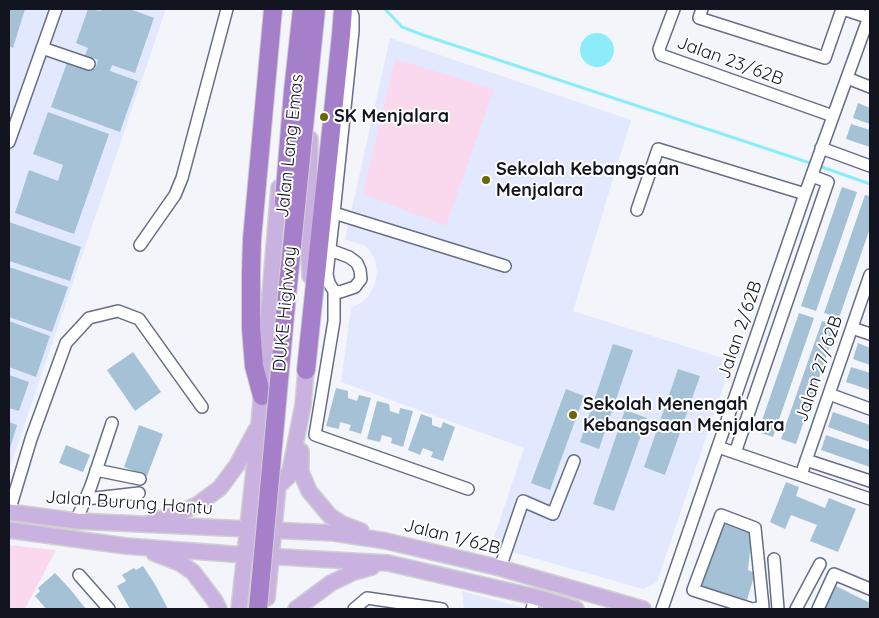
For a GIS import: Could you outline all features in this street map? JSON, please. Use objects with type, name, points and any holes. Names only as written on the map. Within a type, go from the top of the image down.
[{"type":"highway","points":[[262,396],[254,366],[251,328],[252,239],[273,9]]},
{"type":"highway","name":"DUKE Highway","points":[[246,609],[277,293],[293,91],[302,9]]},
{"type":"highway","name":"DUKE Highway","points":[[258,609],[316,9]]},
{"type":"highway","points":[[306,370],[343,9]]},
{"type":"main road","name":"Jalan Lang Emas","points":[[259,424],[294,9]]},
{"type":"main road","name":"Jalan Lang Emas","points":[[266,609],[278,486],[291,311],[322,9]]},
{"type":"main road","points":[[310,134],[308,239],[310,283],[301,472],[309,492],[325,511],[336,520],[386,540]]},
{"type":"main road","points":[[278,486],[289,476],[303,405]]},
{"type":"main road","points":[[131,525],[172,516],[197,505],[209,497],[220,488],[236,465],[259,424]]},
{"type":"main road","points":[[239,609],[259,424]]},
{"type":"main road","name":"Jalan Burung Hantu","points":[[9,512],[76,521],[131,525],[247,529]]},
{"type":"main road","name":"Jalan 1/62B","points":[[247,529],[334,533],[386,540],[500,568],[644,609]]},
{"type":"main road","points":[[9,530],[126,546],[272,557],[388,563],[533,603],[576,609]]},
{"type":"main road","points":[[126,546],[160,554],[180,563],[193,572],[204,585],[219,609]]},
{"type":"main road","points":[[296,609],[320,590],[343,576],[365,568],[388,563]]},
{"type":"street","points":[[9,142],[56,9]]},
{"type":"street","points":[[140,245],[176,195],[227,9]]},
{"type":"street","points":[[350,9],[353,16],[353,31],[326,274],[334,291],[334,321],[315,436],[468,489]]},
{"type":"street","name":"Jalan 23/62B","points":[[674,9],[659,48],[661,55],[833,116]]},
{"type":"street","points":[[702,9],[699,18],[825,58],[843,9],[870,17]]},
{"type":"street","name":"Jalan 2/62B","points":[[662,609],[821,148],[870,17]]},
{"type":"street","points":[[42,48],[89,64]]},
{"type":"street","points":[[847,78],[870,87]]},
{"type":"street","points":[[821,148],[870,166]]},
{"type":"street","points":[[637,210],[658,149],[805,194]]},
{"type":"street","points":[[735,453],[828,182],[812,176]]},
{"type":"street","points":[[334,213],[505,266]]},
{"type":"street","points":[[330,250],[348,257],[357,264],[361,279],[355,288],[340,292],[334,291]]},
{"type":"street","name":"Jalan 27/62B","points":[[801,475],[870,275]]},
{"type":"street","points":[[9,512],[31,439],[66,343],[89,318],[118,311],[138,319],[202,407]]},
{"type":"street","points":[[852,328],[870,334]]},
{"type":"street","points":[[829,394],[870,408]]},
{"type":"street","points":[[76,521],[86,499],[112,423]]},
{"type":"street","points":[[718,447],[870,499]]},
{"type":"street","points":[[806,460],[870,481]]},
{"type":"street","points":[[500,568],[522,501],[553,514],[574,461]]},
{"type":"street","points":[[96,470],[140,479]]},
{"type":"street","points":[[86,499],[139,493]]},
{"type":"street","points":[[721,515],[755,528],[763,608],[752,609],[693,590],[721,515]]},
{"type":"street","points":[[774,559],[778,609]]},
{"type":"street","points":[[796,609],[820,564]]},
{"type":"street","points":[[818,609],[834,574],[870,590]]},
{"type":"street","points":[[79,575],[109,609]]},
{"type":"street","points":[[354,609],[366,598],[442,609]]},
{"type":"shaded area","points":[[9,9],[166,9],[9,470]]},
{"type":"shaded area","points":[[390,38],[631,120],[573,311],[732,361],[657,582],[643,589],[491,546],[524,448],[341,382],[351,308],[362,302],[370,294],[377,272],[375,260],[369,250],[365,246],[345,239]]},
{"type":"shaded area","points":[[395,59],[494,89],[446,226],[363,194]]},
{"type":"shaded area","points":[[9,545],[56,550],[25,609],[9,609]]},
{"type":"shaded area","points":[[462,591],[527,609],[464,609]]},
{"type":"water","points":[[597,33],[604,34],[609,38],[613,43],[613,57],[609,62],[604,66],[597,67],[590,66],[585,62],[581,57],[580,50],[581,43],[585,38],[590,34]]},
{"type":"building","points":[[9,9],[25,9],[13,48],[9,46]]},
{"type":"building","points":[[88,9],[101,11],[102,9],[130,9],[154,18],[135,73],[112,65],[110,71],[138,81],[120,132],[51,107],[68,60],[95,69],[98,60],[85,55],[88,48],[76,43]]},
{"type":"building","points":[[858,103],[870,108],[870,124],[853,118]]},
{"type":"building","points":[[48,112],[109,134],[74,234],[15,213],[29,170],[58,181],[63,165],[33,154]]},
{"type":"building","points":[[851,124],[870,130],[870,147],[846,139]]},
{"type":"building","points":[[842,187],[857,192],[816,311],[801,306]]},
{"type":"building","points":[[865,195],[870,196],[870,228],[839,318],[824,313]]},
{"type":"building","points":[[9,222],[81,247],[70,281],[9,261]]},
{"type":"building","points":[[9,267],[68,287],[52,332],[9,317]]},
{"type":"building","points":[[799,313],[814,318],[773,437],[758,432]]},
{"type":"building","points":[[9,321],[50,336],[36,377],[9,367]]},
{"type":"building","points":[[822,321],[837,326],[796,444],[781,439]]},
{"type":"building","points":[[858,343],[870,348],[870,365],[853,359]]},
{"type":"building","points":[[613,344],[633,350],[599,449],[580,442]]},
{"type":"building","points":[[133,352],[161,392],[135,411],[107,370]]},
{"type":"building","points":[[851,367],[870,373],[870,390],[846,382]]},
{"type":"building","points":[[678,369],[700,376],[665,475],[644,467]]},
{"type":"building","points":[[9,375],[29,382],[19,411],[9,408]]},
{"type":"building","points":[[336,388],[348,391],[348,398],[357,401],[359,395],[371,398],[361,434],[349,430],[351,425],[340,422],[339,429],[326,426]]},
{"type":"building","points":[[566,389],[584,396],[550,490],[531,483]]},
{"type":"building","points":[[377,401],[389,404],[390,411],[399,414],[400,408],[413,411],[403,447],[391,443],[392,438],[382,435],[380,442],[367,439]]},
{"type":"building","points":[[625,410],[647,418],[614,511],[593,504]]},
{"type":"building","points":[[833,412],[870,425],[870,442],[828,427]]},
{"type":"building","points":[[421,414],[432,418],[432,425],[441,428],[443,422],[455,427],[443,461],[431,457],[433,452],[423,448],[420,455],[408,450]]},
{"type":"building","points":[[9,422],[17,425],[9,452]]},
{"type":"building","points":[[139,425],[163,434],[147,476],[124,467]]},
{"type":"building","points":[[826,435],[870,450],[870,467],[821,450]]},
{"type":"building","points":[[66,445],[90,455],[83,472],[59,463]]},
{"type":"building","points":[[786,482],[799,487],[796,496],[825,508],[829,498],[856,509],[838,552],[810,541],[817,525],[791,515],[785,529],[770,522]]},
{"type":"building","points":[[723,522],[752,532],[748,570],[755,573],[747,600],[699,586]]},
{"type":"building","points":[[143,566],[168,609],[130,609],[117,586],[126,581],[122,575],[134,568],[136,570]]},
{"type":"building","points":[[55,573],[86,609],[46,609],[35,596],[40,591],[38,588]]},
{"type":"building","points":[[836,586],[870,603],[870,609],[825,609]]},
{"type":"waterway","points":[[385,9],[402,27],[423,35],[813,164]]},
{"type":"waterway","points":[[819,166],[870,184]]},
{"type":"place","name":"SK Menjalara","points":[[324,117]]},
{"type":"place","name":"Sekolah Kebangsaan Menjalara","points":[[486,180]]},
{"type":"place","name":"Sekolah Menengah Kebangsaan Menjalara","points":[[573,415]]}]
